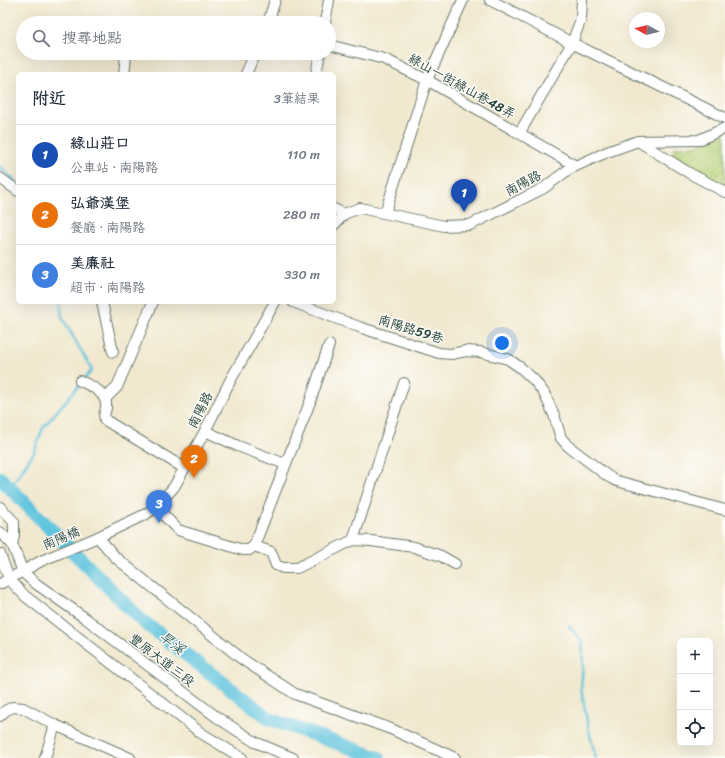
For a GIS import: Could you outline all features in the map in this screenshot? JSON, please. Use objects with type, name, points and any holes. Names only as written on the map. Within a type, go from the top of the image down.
[{"type":"street","points":[[270,16],[275,0]]},
{"type":"street","points":[[326,16],[329,0]]},
{"type":"street","points":[[385,213],[427,80],[463,0]]},
{"type":"street","points":[[490,0],[572,43],[725,118]]},
{"type":"street","points":[[520,132],[572,43],[581,19],[582,0]]},
{"type":"street","name":"綠山一街綠山巷48弄","points":[[336,47],[384,59],[427,80],[520,132],[576,166]]},
{"type":"street","points":[[124,72],[126,60]]},
{"type":"street","points":[[247,72],[252,60]]},
{"type":"street","points":[[316,72],[319,60]]},
{"type":"street","name":"南陽路","points":[[344,214],[360,208],[444,226],[470,225],[544,188],[576,166],[607,152],[638,141],[699,140],[725,128]]},
{"type":"street","points":[[638,141],[689,173],[725,192]]},
{"type":"street","points":[[0,178],[16,190]]},
{"type":"street","points":[[336,210],[344,214],[336,223]]},
{"type":"street","points":[[102,304],[113,352]]},
{"type":"street","points":[[105,399],[117,387],[151,304]]},
{"type":"street","name":"南陽路","points":[[95,538],[146,514],[156,507],[174,487],[274,304]]},
{"type":"street","name":"南陽路59巷","points":[[298,304],[359,327],[439,353],[452,354],[466,351],[480,352],[508,359],[534,380],[544,393],[554,415],[561,438],[568,446],[609,477],[617,481],[725,510]]},
{"type":"street","points":[[156,507],[178,530],[243,550],[249,550],[254,546],[330,345]]},
{"type":"street","points":[[80,381],[94,387],[105,399],[106,407],[103,415],[105,420],[184,468]]},
{"type":"street","points":[[353,540],[404,383]]},
{"type":"street","points":[[205,431],[238,446],[285,464]]},
{"type":"street","points":[[0,507],[14,522],[14,536],[12,544]]},
{"type":"street","points":[[0,532],[12,544],[23,572],[4,581]]},
{"type":"street","points":[[95,538],[115,557],[242,659],[295,694],[391,729],[455,758]]},
{"type":"street","name":"南陽橋","points":[[23,572],[41,561],[95,538]]},
{"type":"street","points":[[254,546],[270,552],[276,565],[283,568],[297,568],[353,540],[414,547],[441,556],[455,564]]},
{"type":"street","points":[[0,554],[4,581],[202,733],[242,758]]},
{"type":"street","name":"豐原大道三段","points":[[23,572],[35,583],[85,618],[218,718],[255,742],[293,758]]},
{"type":"street","points":[[0,716],[5,711],[14,707],[23,708],[55,725],[130,758]]},
{"type":"street","points":[[45,758],[55,725]]},
{"type":"green space","points":[[725,133],[725,190],[671,161],[675,147],[695,146]]},
{"type":"waterway","points":[[0,167],[16,182]]},
{"type":"waterway","points":[[61,304],[62,317],[92,370],[84,380]]},
{"type":"waterway","points":[[10,488],[34,452],[43,428],[80,384]]},
{"type":"waterway","name":"旱溪","points":[[0,478],[140,619],[270,719],[379,758]]},
{"type":"waterway","points":[[569,626],[582,641],[583,666],[581,688],[596,758]]},
{"type":"place","name":"綠山莊口","points":[[464,212]]},
{"type":"place","name":"弘爺漢堡","points":[[194,478]]},
{"type":"place","name":"美廉社","points":[[159,523]]}]
